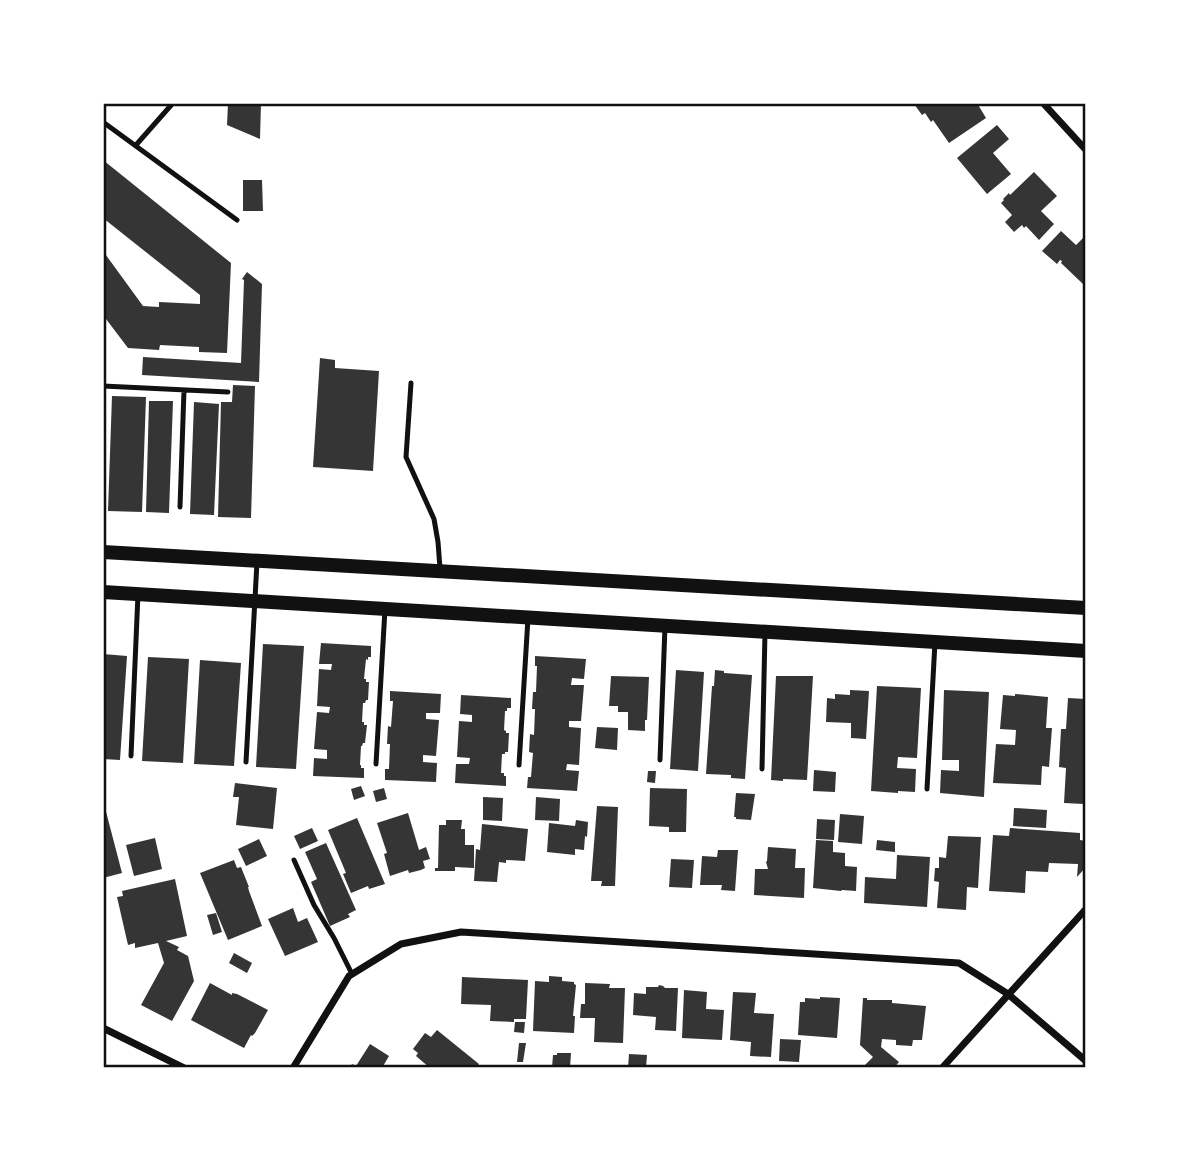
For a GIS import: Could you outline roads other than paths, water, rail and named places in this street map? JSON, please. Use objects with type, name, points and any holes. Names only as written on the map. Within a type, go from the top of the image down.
[{"type":"main road","points":[[103,552],[1086,608]]},
{"type":"main road","points":[[103,592],[1086,651]]},
{"type":"street","points":[[1043,103],[1086,150]]},
{"type":"street","points":[[942,1068],[1086,909]]},
{"type":"street","points":[[293,1068],[349,975],[401,944],[461,932],[959,963],[1008,994],[1086,1061]]},
{"type":"street","points":[[103,1028],[184,1068]]},
{"type":"lane","points":[[136,145],[173,103]]},
{"type":"lane","points":[[103,122],[237,220]]},
{"type":"lane","points":[[411,383],[406,457],[434,519],[440,571]]},
{"type":"lane","points":[[103,386],[228,392]]},
{"type":"lane","points":[[180,508],[184,390]]},
{"type":"lane","points":[[246,762],[257,561]]},
{"type":"lane","points":[[131,756],[138,594]]},
{"type":"lane","points":[[376,764],[385,609]]},
{"type":"lane","points":[[519,765],[528,618]]},
{"type":"lane","points":[[660,760],[665,626]]},
{"type":"lane","points":[[762,769],[765,632]]},
{"type":"lane","points":[[927,789],[935,642]]},
{"type":"lane","points":[[294,860],[314,905],[352,974]]}]
